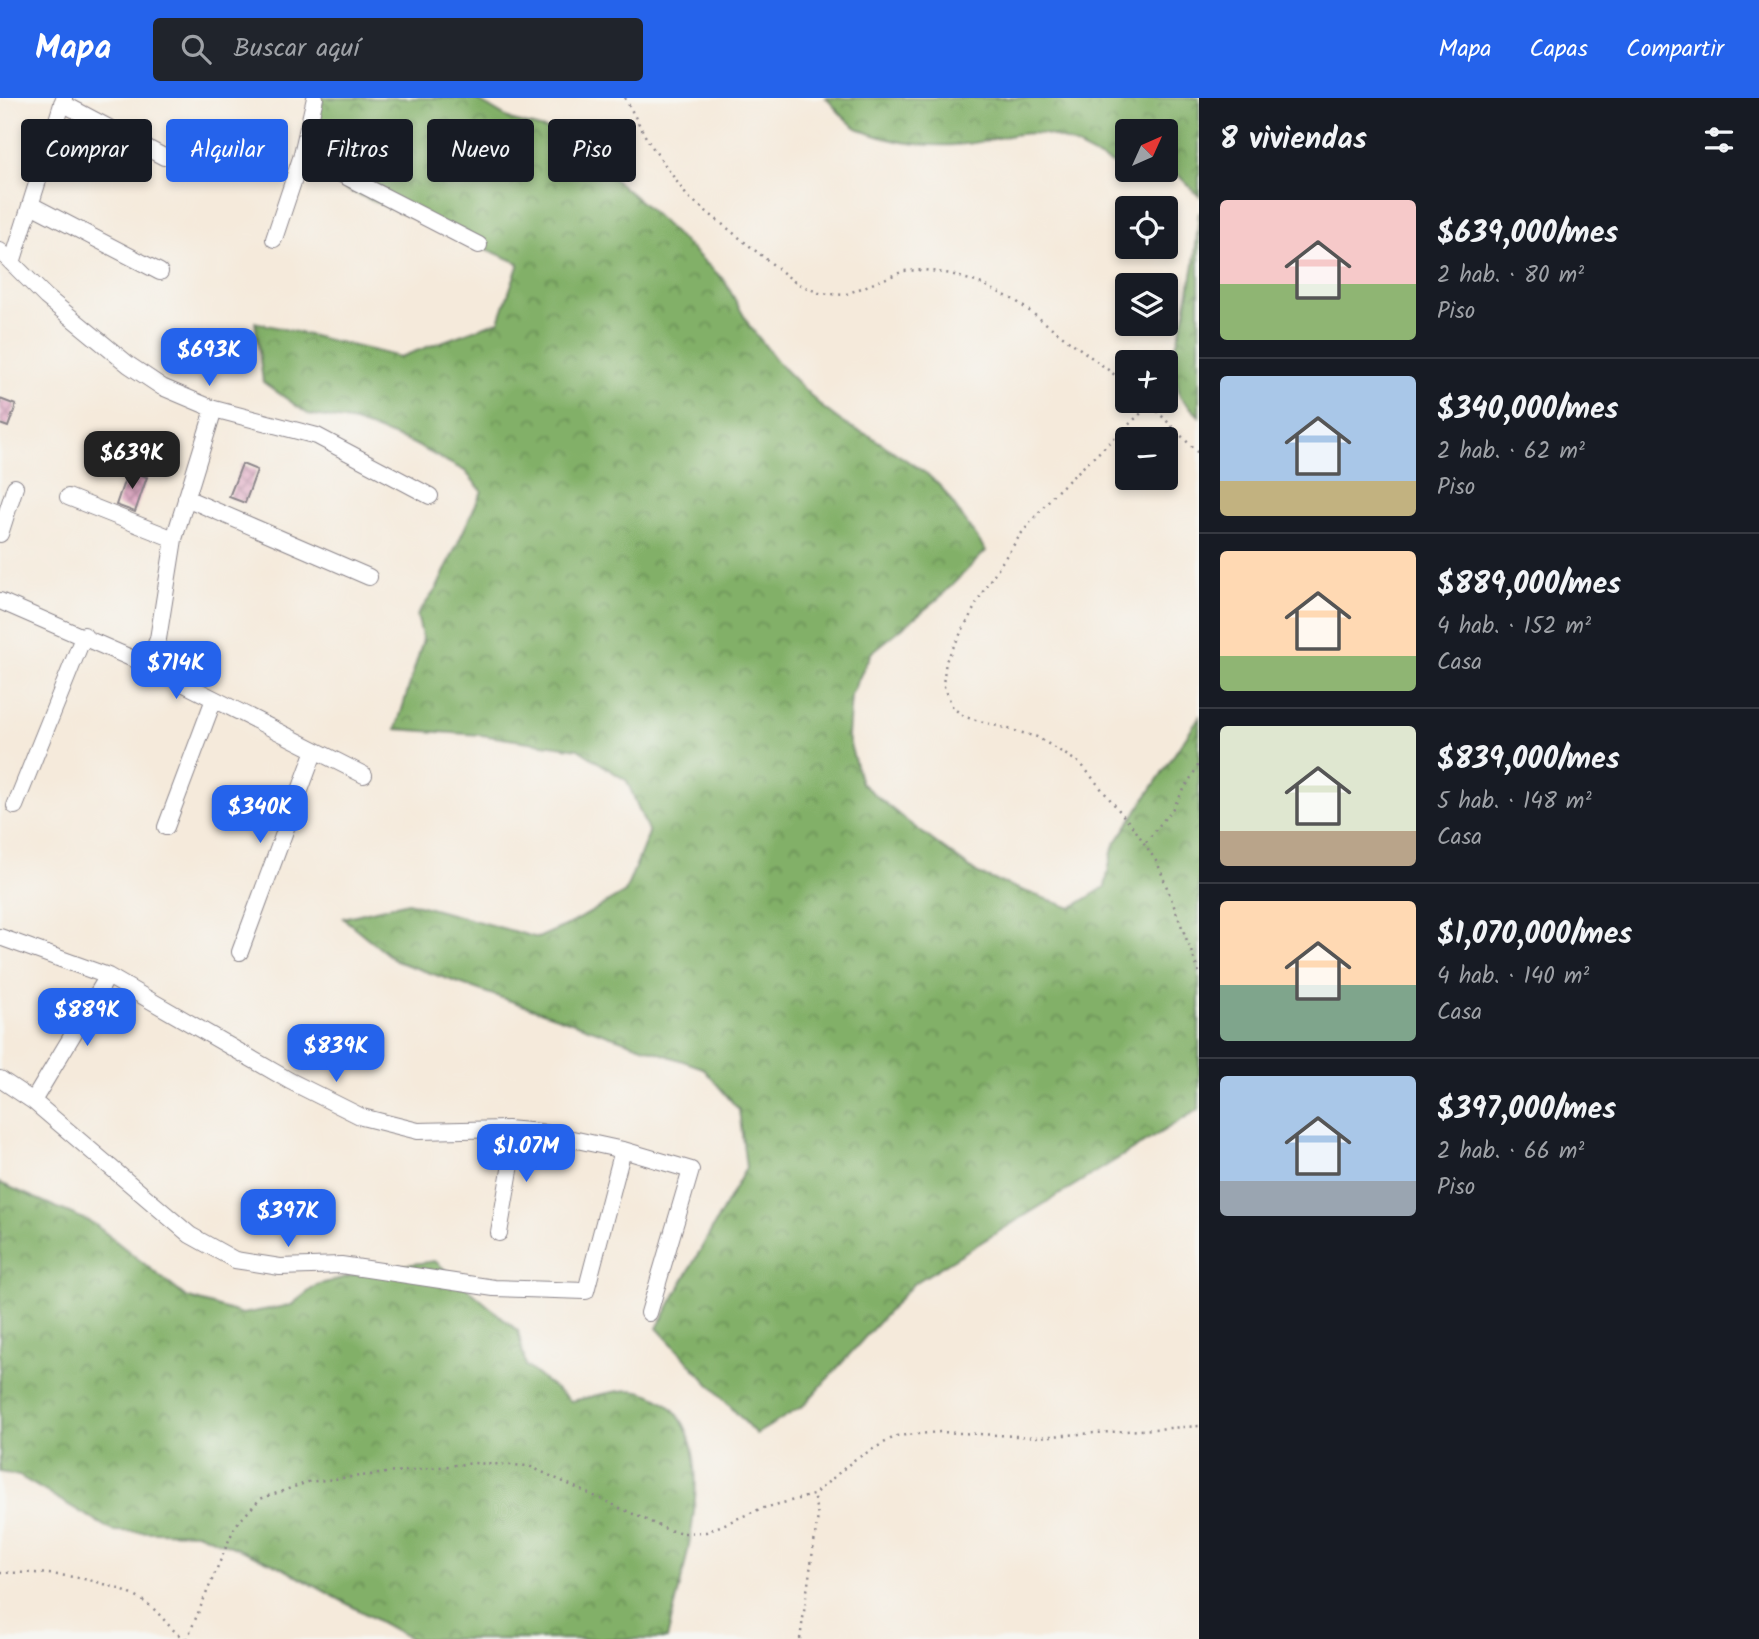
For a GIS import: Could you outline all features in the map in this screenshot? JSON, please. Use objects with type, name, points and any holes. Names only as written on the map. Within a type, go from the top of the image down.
[{"type":"street","points":[[274,239],[301,158],[315,98]]},
{"type":"street","points":[[12,263],[63,101],[164,157]]},
{"type":"street","points":[[301,158],[341,174],[479,245]]},
{"type":"street","points":[[31,205],[160,272]]},
{"type":"street","points":[[0,251],[46,297],[130,365],[162,387],[214,410],[317,436],[430,496]]},
{"type":"street","points":[[147,665],[158,639],[174,539],[214,410]]},
{"type":"street","points":[[0,534],[15,487]]},
{"type":"street","points":[[68,497],[174,539]]},
{"type":"street","points":[[186,498],[369,577]]},
{"type":"street","points":[[0,601],[84,635],[147,665],[364,775]]},
{"type":"street","points":[[15,806],[84,635]]},
{"type":"street","points":[[166,827],[214,699]]},
{"type":"street","points":[[240,952],[315,750]]},
{"type":"street","points":[[0,937],[108,976],[290,1081],[362,1117],[418,1130],[517,1129],[623,1150],[691,1170],[649,1313]]},
{"type":"street","points":[[33,1101],[108,976]]},
{"type":"street","points":[[0,1079],[33,1101],[190,1235],[220,1254],[265,1266],[341,1265],[432,1282],[494,1288],[586,1291],[623,1150]]},
{"type":"street","points":[[499,1233],[517,1129]]},
{"type":"path","points":[[625,98],[648,141],[687,196],[796,283],[819,293],[844,295],[904,271],[924,270],[961,277],[1016,301],[1115,375]]},
{"type":"path","points":[[1138,413],[1037,513],[986,586],[946,661],[942,676],[948,700],[965,717],[1037,737],[1072,757],[1145,844],[1158,864],[1199,972]]},
{"type":"path","points":[[1160,413],[1199,454]]},
{"type":"path","points":[[1145,844],[1173,808],[1199,764]]},
{"type":"path","points":[[0,1573],[75,1579],[111,1587],[148,1604],[186,1639],[235,1526],[260,1499],[309,1482],[474,1463],[528,1466],[668,1530],[684,1533],[706,1532],[760,1509],[813,1495],[854,1460],[896,1436],[940,1433],[1036,1437],[1199,1426]]},
{"type":"path","points":[[800,1639],[818,1516],[813,1495]]},
{"type":"green space","points":[[322,98],[474,98],[510,119],[427,119],[427,182],[534,182],[534,126],[548,130],[548,182],[617,182],[724,280],[749,325],[781,366],[822,407],[846,425],[870,436],[927,474],[942,488],[986,551],[939,598],[871,653],[851,695],[848,737],[861,783],[978,874],[1071,908],[1105,887],[1113,847],[1199,717],[1199,1109],[913,1284],[803,1406],[756,1434],[657,1328],[746,1168],[739,1110],[703,1068],[396,961],[343,918],[408,902],[538,938],[572,923],[625,892],[649,833],[627,781],[578,749],[481,735],[396,729],[423,640],[417,615],[437,588],[482,491],[465,471],[412,443],[355,422],[308,414],[263,382],[255,322],[400,357],[499,321],[519,263],[345,189],[340,182],[413,182],[413,119],[319,119]]},
{"type":"green space","points":[[826,98],[1199,98],[1199,196],[1178,175],[1178,119],[1115,119],[1115,165],[1066,141],[1043,134],[1019,134],[964,144],[917,144],[871,134],[857,128]]},
{"type":"green space","points":[[1199,212],[1199,416],[1180,397],[1178,350],[1175,350],[1194,265]]},
{"type":"green space","points":[[0,1183],[93,1223],[186,1297],[242,1314],[291,1305],[317,1285],[375,1269],[435,1261],[518,1331],[526,1366],[571,1401],[632,1390],[669,1406],[687,1430],[695,1463],[695,1500],[690,1538],[667,1639],[411,1639],[275,1564],[199,1533],[113,1531],[19,1476],[0,1472]]},
{"type":"building","points":[[0,399],[16,405],[8,427],[0,424]]},
{"type":"building","points":[[242,464],[257,470],[245,503],[229,497]]},
{"type":"building","points":[[128,470],[147,477],[135,512],[116,505]]}]
